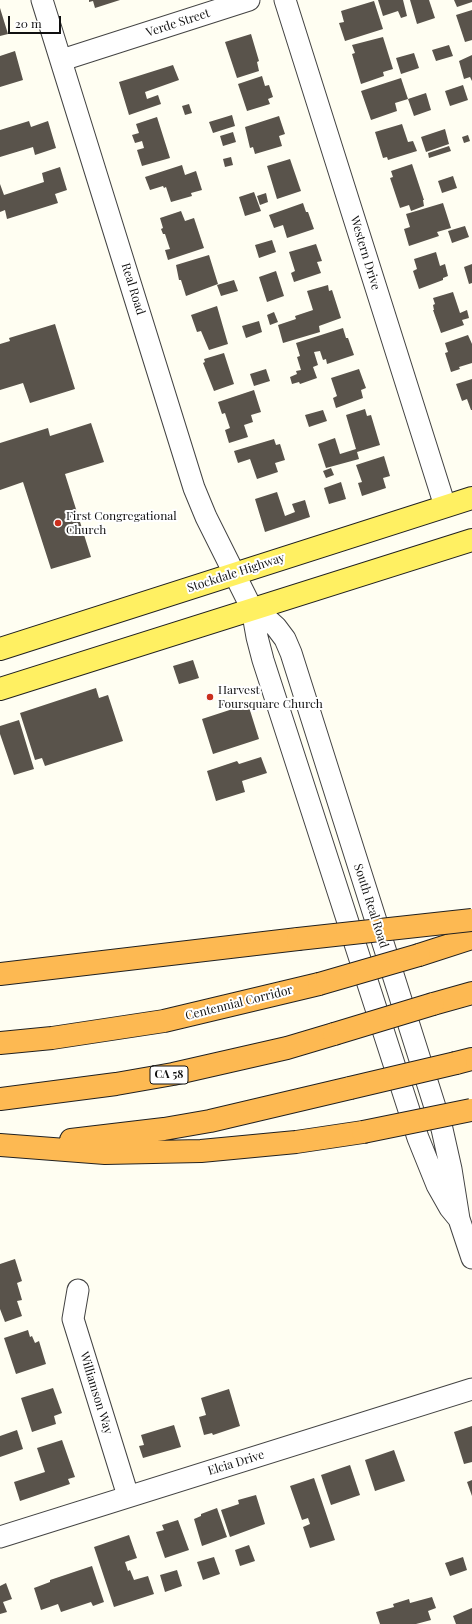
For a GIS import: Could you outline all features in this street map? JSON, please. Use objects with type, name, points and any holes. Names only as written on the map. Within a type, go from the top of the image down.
[{"type":"highway","points":[[0,974],[472,920]]},
{"type":"highway","name":"Centennial Corridor","points":[[0,1043],[80,1034],[164,1021],[319,984],[472,938]]},
{"type":"highway","name":"CA 58","points":[[0,1099],[116,1084],[173,1074],[272,1052],[472,993]]},
{"type":"highway","points":[[0,1141],[71,1140],[164,1129],[210,1121],[464,1061]]},
{"type":"highway","points":[[0,1145],[105,1153],[186,1152],[272,1145],[363,1132],[471,1110]]},
{"type":"main road","name":"Stockdale Highway","points":[[0,649],[472,498]]},
{"type":"main road","points":[[0,689],[472,540]]},
{"type":"main road","points":[[0,664],[57,630]]},
{"type":"street","name":"Real Road","points":[[42,0],[62,60],[194,488],[206,517],[235,573]]},
{"type":"street","name":"Verde Street","points":[[62,60],[249,0]]},
{"type":"street","name":"Western Drive","points":[[285,0],[445,506]]},
{"type":"street","name":"South Real Road","points":[[235,573],[252,609],[263,660],[418,1138],[437,1185],[450,1208],[459,1219]]},
{"type":"street","name":"South Real Road","points":[[252,609],[265,617],[276,627],[285,639],[291,653],[442,1129],[450,1162],[459,1219],[472,1258]]},
{"type":"street","name":"Williamson Way","points":[[78,1290],[73,1319],[128,1496]]},
{"type":"street","name":"Elcia Drive","points":[[0,1537],[472,1389]]},
{"type":"building","points":[[89,0],[120,0],[95,8],[93,1],[89,2]]},
{"type":"building","points":[[378,0],[403,0],[407,16],[401,18],[398,11],[383,16]]},
{"type":"building","points":[[410,0],[429,0],[435,18],[417,24]]},
{"type":"building","points":[[454,0],[472,0],[472,2],[457,7]]},
{"type":"building","points":[[374,1],[383,29],[345,41],[339,23],[344,22],[341,11]]},
{"type":"building","points":[[0,8],[8,34],[0,36]]},
{"type":"building","points":[[472,10],[472,40],[465,42],[456,15]]},
{"type":"building","points":[[251,34],[259,61],[257,62],[259,71],[237,78],[225,42]]},
{"type":"building","points":[[383,37],[393,69],[383,72],[384,76],[361,84],[352,54],[355,53],[352,45]]},
{"type":"building","points":[[449,45],[453,56],[436,61],[432,50]]},
{"type":"building","points":[[15,51],[23,80],[0,87],[0,56]]},
{"type":"building","points":[[414,53],[419,68],[401,74],[396,58]]},
{"type":"building","points":[[472,55],[472,81],[470,77],[464,79],[459,61]]},
{"type":"building","points":[[173,65],[179,80],[145,92],[147,99],[158,95],[161,104],[129,115],[119,82]]},
{"type":"building","points":[[262,76],[265,86],[269,85],[273,97],[268,99],[270,104],[247,111],[238,84]]},
{"type":"building","points":[[401,78],[408,99],[395,103],[397,111],[371,120],[361,91]]},
{"type":"building","points":[[463,85],[468,100],[450,106],[445,91]]},
{"type":"building","points":[[426,93],[431,110],[414,116],[408,99]]},
{"type":"building","points":[[189,104],[192,113],[185,115],[182,106]]},
{"type":"building","points":[[232,115],[235,126],[213,133],[209,122]]},
{"type":"building","points":[[279,116],[285,134],[279,136],[282,146],[255,154],[253,147],[250,148],[245,127]]},
{"type":"building","points":[[157,117],[170,158],[142,166],[137,150],[144,148],[142,141],[135,143],[132,135],[139,133],[136,124]]},
{"type":"building","points":[[29,121],[31,127],[48,121],[56,148],[35,155],[33,147],[0,157],[0,130]]},
{"type":"building","points":[[402,124],[408,142],[413,141],[417,151],[388,160],[387,157],[383,158],[375,132]]},
{"type":"building","points":[[445,129],[449,144],[426,152],[421,137]]},
{"type":"building","points":[[233,132],[236,142],[223,146],[220,136]]},
{"type":"building","points":[[468,135],[470,141],[464,143],[462,137]]},
{"type":"building","points":[[449,146],[451,151],[429,158],[428,153]]},
{"type":"building","points":[[231,157],[233,165],[225,167],[223,159]]},
{"type":"building","points":[[290,159],[301,191],[277,199],[267,166]]},
{"type":"building","points":[[412,164],[424,200],[424,206],[411,211],[409,205],[400,208],[390,178],[393,177],[391,171]]},
{"type":"building","points":[[182,165],[185,175],[196,171],[202,190],[191,193],[192,196],[171,202],[166,187],[164,188],[163,186],[150,190],[145,177]]},
{"type":"building","points":[[60,167],[67,190],[55,194],[58,203],[7,219],[5,210],[0,212],[0,184],[4,195],[44,182],[42,173]]},
{"type":"building","points":[[453,176],[457,188],[442,193],[438,181]]},
{"type":"building","points":[[254,192],[261,211],[245,216],[239,197]]},
{"type":"building","points":[[266,193],[268,202],[260,205],[257,196]]},
{"type":"building","points":[[303,203],[314,229],[287,238],[283,225],[274,228],[269,215]]},
{"type":"building","points":[[443,203],[451,228],[437,232],[439,236],[409,246],[404,229],[410,227],[406,214]]},
{"type":"building","points":[[181,211],[185,221],[194,218],[204,248],[168,260],[165,250],[170,249],[165,234],[163,234],[161,229],[163,228],[160,218]]},
{"type":"building","points":[[465,226],[469,237],[452,243],[448,231]]},
{"type":"building","points":[[272,240],[276,252],[259,258],[255,245]]},
{"type":"building","points":[[316,244],[322,261],[317,262],[321,273],[294,282],[291,273],[295,271],[289,252]]},
{"type":"building","points":[[436,252],[440,266],[445,264],[448,276],[443,278],[443,280],[419,289],[413,271],[417,269],[414,259]]},
{"type":"building","points":[[209,255],[218,284],[186,296],[181,280],[179,280],[176,265]]},
{"type":"building","points":[[472,264],[472,283],[469,284],[464,267]]},
{"type":"building","points":[[276,271],[284,296],[267,302],[259,277]]},
{"type":"building","points":[[234,280],[238,291],[221,296],[217,285]]},
{"type":"building","points":[[328,285],[329,291],[332,290],[341,318],[319,326],[320,332],[283,343],[278,325],[296,319],[295,316],[313,310],[307,291]]},
{"type":"building","points":[[453,292],[460,313],[467,310],[469,318],[462,320],[464,325],[441,333],[433,310],[433,305],[435,304],[433,298]]},
{"type":"building","points":[[217,306],[228,344],[209,350],[201,331],[197,332],[191,315]]},
{"type":"building","points":[[274,312],[278,322],[270,325],[267,315]]},
{"type":"building","points":[[259,321],[262,332],[246,338],[242,326]]},
{"type":"building","points":[[55,324],[75,389],[30,403],[23,383],[0,390],[0,344],[10,341],[9,338]]},
{"type":"building","points":[[343,328],[354,355],[327,364],[326,359],[323,360],[320,351],[314,352],[318,365],[313,367],[317,378],[300,384],[299,382],[292,384],[290,377],[297,374],[296,371],[301,370],[297,357],[300,356],[296,343]]},
{"type":"building","points":[[468,335],[472,344],[472,363],[459,367],[460,369],[451,372],[445,353],[448,352],[445,343]]},
{"type":"building","points":[[224,353],[234,384],[214,391],[203,363],[205,362],[204,359]]},
{"type":"building","points":[[266,369],[270,381],[254,386],[250,374]]},
{"type":"building","points":[[359,369],[366,388],[361,390],[363,398],[336,408],[333,398],[337,396],[331,378]]},
{"type":"building","points":[[472,379],[471,410],[467,399],[462,401],[456,384]]},
{"type":"building","points":[[254,390],[261,412],[251,415],[253,422],[244,425],[248,437],[229,443],[225,430],[230,428],[225,413],[222,414],[218,402]]},
{"type":"building","points":[[365,409],[367,416],[371,415],[380,445],[357,452],[359,459],[326,468],[318,444],[335,438],[340,454],[356,449],[346,415]]},
{"type":"building","points":[[323,410],[327,421],[309,427],[305,415]]},
{"type":"building","name":"First Congregational Church","points":[[91,423],[104,462],[65,474],[91,557],[51,569],[23,482],[0,490],[0,443],[48,428],[50,436]]},
{"type":"building","points":[[274,439],[276,445],[280,444],[285,460],[275,463],[278,472],[257,479],[250,459],[238,463],[234,451]]},
{"type":"building","points":[[384,456],[390,476],[383,478],[386,488],[362,496],[358,483],[362,482],[356,465]]},
{"type":"building","points":[[331,468],[334,475],[326,478],[323,471]]},
{"type":"building","points":[[341,482],[346,499],[329,504],[324,488]]},
{"type":"building","points":[[277,492],[285,516],[295,512],[292,504],[305,500],[310,517],[265,532],[255,499]]},
{"type":"building","points":[[193,660],[199,678],[179,684],[173,666]]},
{"type":"building","points":[[96,688],[99,698],[108,695],[123,741],[45,766],[42,758],[35,760],[20,713]]},
{"type":"building","points":[[248,704],[259,739],[213,754],[202,719]]},
{"type":"building","points":[[19,720],[34,769],[14,775],[0,734],[0,726]]},
{"type":"building","points":[[261,757],[267,773],[242,781],[245,792],[216,801],[207,771],[237,761],[239,764]]},
{"type":"building","points":[[15,1259],[22,1281],[17,1283],[22,1300],[17,1301],[22,1316],[5,1322],[0,1309],[0,1264]]},
{"type":"building","points":[[28,1330],[30,1337],[32,1336],[35,1343],[39,1341],[46,1364],[16,1374],[4,1338]]},
{"type":"building","points":[[53,1388],[62,1413],[54,1416],[56,1424],[32,1432],[21,1398]]},
{"type":"building","points":[[229,1389],[240,1426],[213,1435],[212,1433],[204,1435],[199,1417],[206,1415],[201,1398]]},
{"type":"building","points":[[174,1425],[181,1447],[143,1458],[139,1446],[144,1445],[141,1435]]},
{"type":"building","points":[[472,1426],[472,1462],[464,1464],[454,1432]]},
{"type":"building","points":[[17,1430],[23,1449],[0,1457],[0,1436]]},
{"type":"building","points":[[62,1440],[75,1477],[68,1479],[70,1484],[20,1501],[14,1482],[45,1472],[37,1448]]},
{"type":"building","points":[[394,1450],[405,1481],[375,1491],[365,1460]]},
{"type":"building","points":[[350,1465],[360,1495],[331,1505],[321,1475]]},
{"type":"building","points":[[314,1478],[335,1540],[310,1548],[303,1527],[310,1524],[308,1518],[302,1520],[290,1486]]},
{"type":"building","points":[[472,1480],[472,1496],[467,1482]]},
{"type":"building","points":[[256,1495],[265,1524],[230,1537],[221,1510],[239,1504],[238,1500]]},
{"type":"building","points":[[217,1508],[227,1537],[202,1546],[194,1519],[201,1516],[201,1514]]},
{"type":"building","points":[[178,1520],[189,1550],[165,1558],[156,1532],[164,1530],[162,1525]]},
{"type":"building","points":[[129,1535],[137,1558],[125,1562],[128,1571],[130,1570],[134,1580],[148,1576],[154,1594],[114,1607],[94,1547]]},
{"type":"building","points":[[249,1545],[255,1561],[240,1566],[235,1550]]},
{"type":"building","points":[[214,1557],[220,1574],[203,1580],[197,1562]]},
{"type":"building","points":[[463,1557],[467,1570],[450,1576],[445,1563]]},
{"type":"building","points":[[92,1566],[104,1602],[93,1606],[91,1602],[61,1612],[58,1604],[41,1610],[34,1588],[50,1582],[50,1580]]},
{"type":"building","points":[[177,1570],[182,1586],[165,1592],[160,1575]]},
{"type":"building","points":[[6,1583],[12,1599],[3,1602],[7,1612],[0,1614],[0,1586]]},
{"type":"building","points":[[432,1597],[436,1608],[428,1611],[431,1620],[416,1624],[380,1624],[376,1612],[394,1607],[393,1604],[409,1599],[410,1603]]},
{"type":"building","points":[[472,1608],[472,1624],[456,1624],[453,1616]]},
{"type":"place","name":"First Congregational Church","points":[[58,523]]},
{"type":"place","name":"Harvest Foursquare Church","points":[[210,697]]}]
